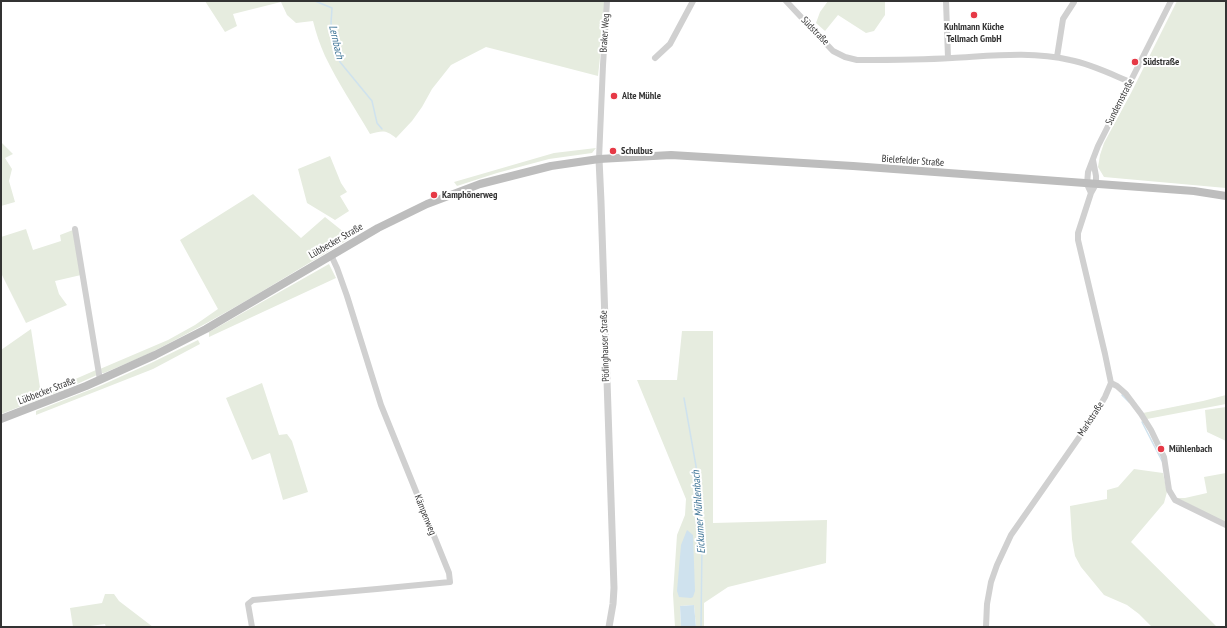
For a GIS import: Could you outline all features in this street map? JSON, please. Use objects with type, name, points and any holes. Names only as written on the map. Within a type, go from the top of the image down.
[{"type":"main road","name":"Bielefelder Straße","points":[[599,159],[671,155],[707,157],[1092,184],[1226,196]]},
{"type":"main road","name":"Lübbecker Straße","points":[[1,419],[100,380],[206,329],[378,228],[427,204],[454,193],[504,177],[551,166],[599,159]]},
{"type":"street","name":"Braker Weg","points":[[603,65],[607,1]]},
{"type":"street","points":[[655,58],[670,44],[693,1]]},
{"type":"street","name":"Südstraße","points":[[786,1],[833,50],[845,57],[857,60],[1010,55],[1041,56],[1071,60],[1130,82]]},
{"type":"street","points":[[946,1],[948,58]]},
{"type":"street","name":"Sundernstraße","points":[[1092,184],[1088,172],[1098,146],[1171,1]]},
{"type":"street","points":[[1056,58],[1063,19],[1074,2]]},
{"type":"street","name":"Pödinghauser Straße","points":[[603,65],[599,159],[614,588],[609,627]]},
{"type":"street","points":[[1092,184],[1091,193],[1078,233],[1078,240],[1111,383],[1126,394],[1151,430],[1164,457],[1169,490],[1175,500],[1226,525]]},
{"type":"street","points":[[75,229],[100,380]]},
{"type":"street","name":"Kämpenweg","points":[[252,627],[248,604],[253,600],[450,582],[449,573],[381,405],[347,296],[331,255]]},
{"type":"street","name":"Markstraße","points":[[986,627],[987,604],[991,582],[1011,535],[1092,419],[1105,397],[1111,383]]},
{"type":"shaded area","points":[[205,1],[606,1],[598,76],[486,47],[451,65],[432,89],[412,121],[396,138],[386,132],[370,134],[330,66],[320,43],[313,21],[296,23],[287,15],[281,2],[233,14],[237,26],[225,32]]},
{"type":"shaded area","points":[[828,1],[885,1],[885,15],[874,31],[866,33],[838,15],[825,31],[816,23],[820,12]]},
{"type":"shaded area","points":[[1177,1],[1226,1],[1226,188],[1104,177],[1098,167],[1104,143]]},
{"type":"shaded area","points":[[1,142],[13,154],[5,158],[12,169],[9,181],[15,202],[1,206]]},
{"type":"shaded area","points":[[596,148],[592,153],[549,159],[497,173],[457,186],[454,182],[554,153]]},
{"type":"shaded area","points":[[330,156],[341,183],[347,192],[340,196],[349,211],[335,220],[307,203],[298,169]]},
{"type":"shaded area","points":[[253,194],[301,238],[325,217],[345,233],[349,239],[206,323],[158,349],[102,373],[100,369],[168,340],[195,325],[218,309],[180,240]]},
{"type":"shaded area","points":[[26,229],[33,250],[61,241],[60,235],[73,230],[81,275],[55,281],[59,294],[67,305],[26,323],[1,273],[1,237]]},
{"type":"shaded area","points":[[329,264],[336,278],[209,337],[209,332]]},
{"type":"shaded area","points":[[31,329],[41,394],[96,370],[97,375],[66,389],[1,414],[1,350]]},
{"type":"shaded area","points":[[682,331],[713,331],[713,523],[827,520],[826,563],[728,587],[704,603],[704,627],[696,627],[694,605],[680,606],[681,627],[675,627],[673,594],[677,535],[685,515],[686,499],[637,380],[677,380]]},
{"type":"shaded area","points":[[198,340],[200,344],[153,369],[36,415],[36,411],[102,385]]},
{"type":"shaded area","points":[[262,383],[279,435],[287,434],[292,441],[308,492],[283,500],[270,453],[252,460],[226,398]]},
{"type":"shaded area","points":[[1226,395],[1226,404],[1147,419],[1143,413],[1203,401]]},
{"type":"shaded area","points":[[1226,407],[1226,441],[1207,432],[1205,410]]},
{"type":"shaded area","points":[[1134,469],[1163,473],[1167,492],[1164,503],[1131,542],[1217,627],[1152,627],[1127,605],[1104,595],[1081,567],[1075,556],[1072,539],[1070,506],[1107,499],[1107,490],[1118,487]]},
{"type":"shaded area","points":[[1226,473],[1226,523],[1177,498],[1185,498],[1207,493],[1204,477]]},
{"type":"shaded area","points":[[105,594],[114,594],[119,601],[153,627],[106,627],[105,624],[73,627],[70,608],[102,603]]},
{"type":"water","points":[[687,530],[693,535],[695,591],[693,597],[691,598],[679,597],[677,591],[681,545]]},
{"type":"water","points":[[694,605],[696,627],[681,627],[680,606]]},
{"type":"waterway","name":"Lernbach","points":[[315,1],[332,8],[331,23],[336,52],[340,62],[372,101],[377,123],[382,129]]},
{"type":"waterway","points":[[1122,395],[1129,402]]},
{"type":"waterway","name":"Eickumer Mühlenbach","points":[[684,398],[696,466],[702,543],[701,627]]},
{"type":"waterway","points":[[1142,422],[1162,461]]},
{"type":"place","name":"Kuhlmann Küche Tellmach GmbH","points":[[974,15]]},
{"type":"place","name":"Südstraße","points":[[1135,62]]},
{"type":"place","name":"Alte Mühle","points":[[614,96]]},
{"type":"place","name":"Schulbus","points":[[613,151]]},
{"type":"place","name":"Kamphönerweg","points":[[434,195]]},
{"type":"place","name":"Mühlenbach","points":[[1161,449]]}]
